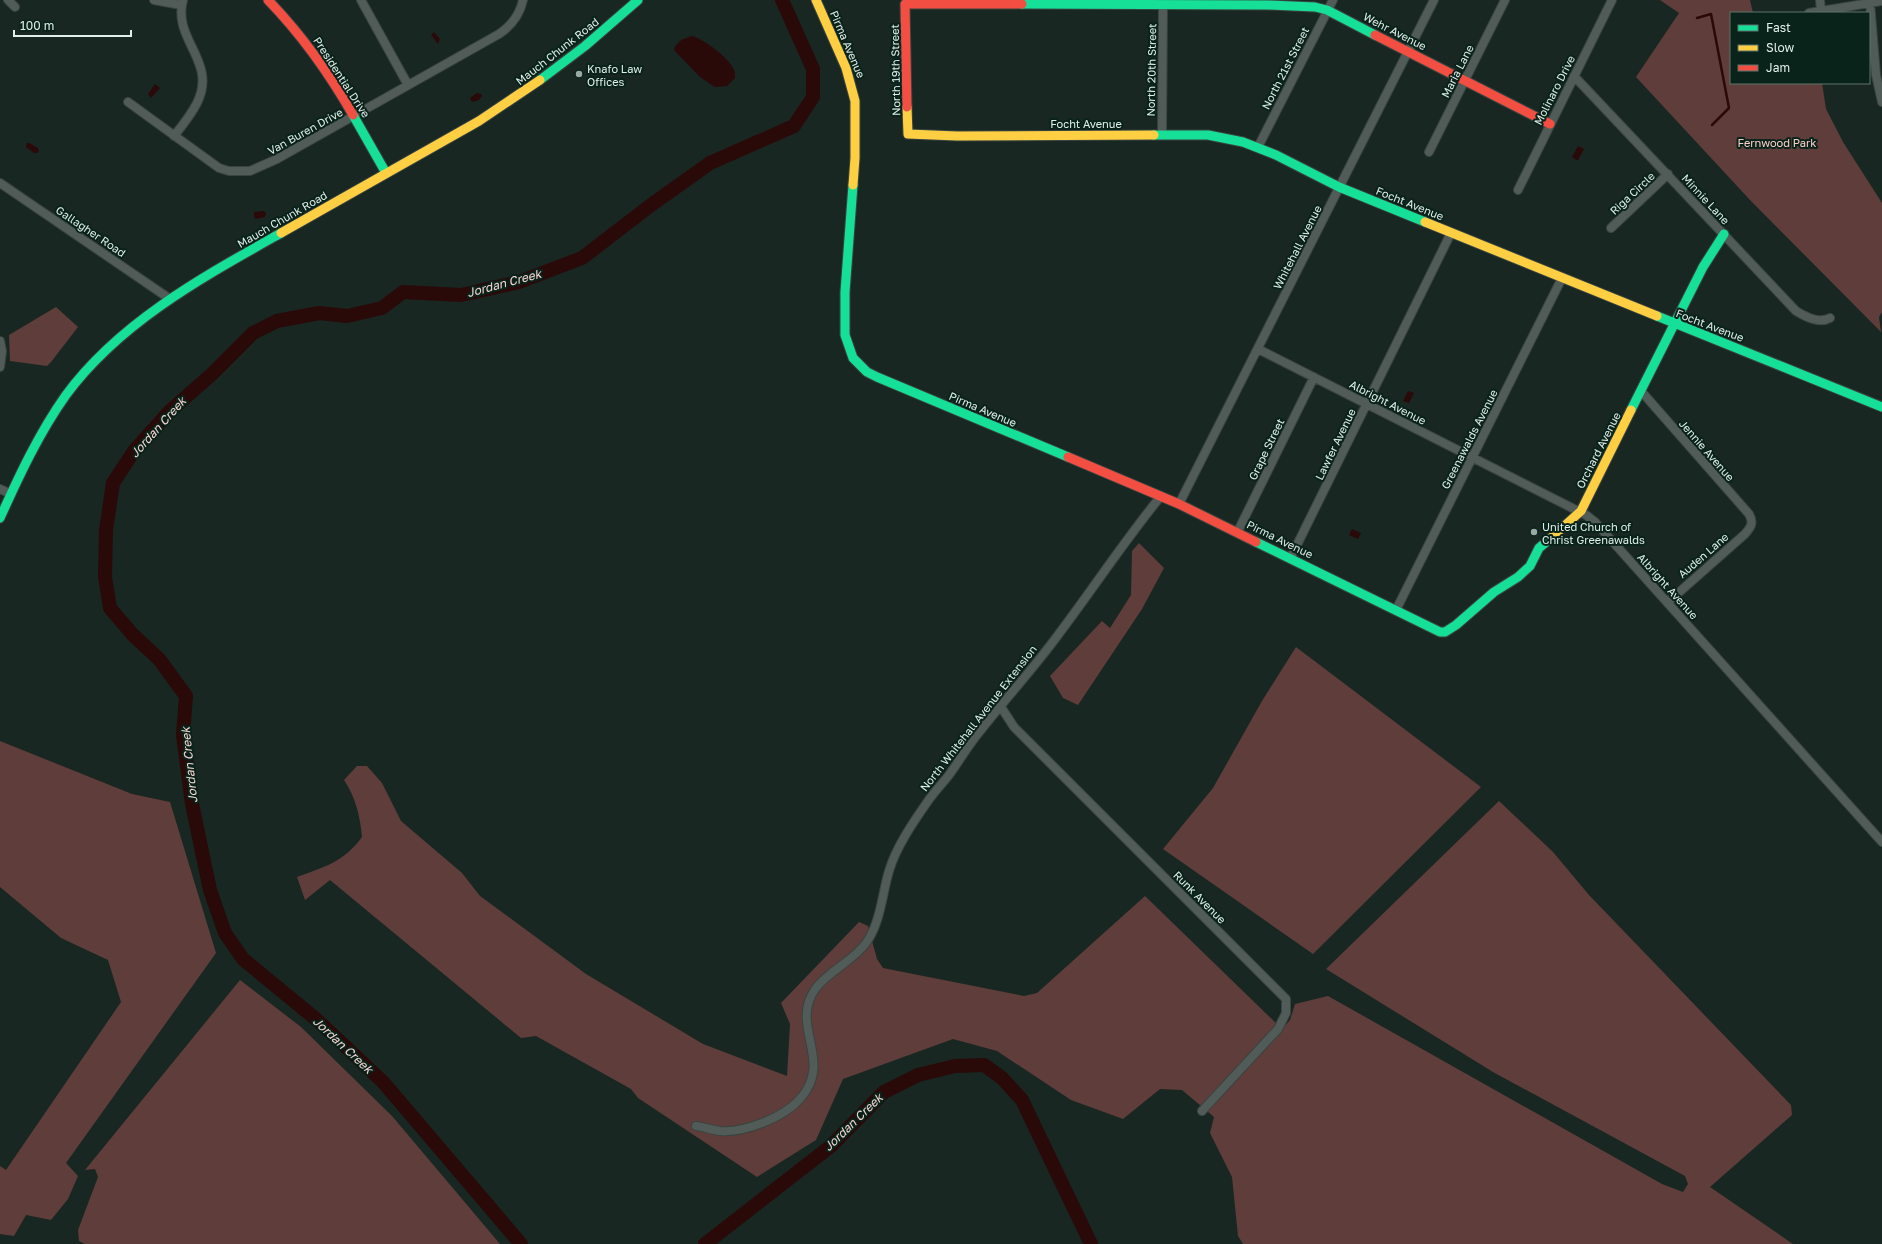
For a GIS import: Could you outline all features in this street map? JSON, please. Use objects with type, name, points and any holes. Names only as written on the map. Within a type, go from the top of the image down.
[{"type":"street","points":[[8,0],[15,7]]},
{"type":"street","points":[[154,0],[182,2],[182,22],[185,34],[200,61],[203,82],[198,103],[174,136]]},
{"type":"street","name":"Presidential Drive","points":[[268,0],[290,23],[318,58],[386,173]]},
{"type":"street","points":[[361,0],[408,85]]},
{"type":"street","name":"Van Buren Drive","points":[[128,102],[219,168],[240,172],[250,171],[260,168],[503,32],[517,16],[523,0]]},
{"type":"street","name":"Mauch Chunk Road","points":[[0,518],[39,436],[79,378],[129,329],[170,299],[310,215],[482,119],[530,88],[588,44],[638,0]]},
{"type":"street","name":"Pirma Avenue","points":[[816,0],[846,68],[855,101],[855,158],[844,315],[846,342],[853,358],[867,372],[877,377],[1179,504],[1238,531],[1440,632]]},
{"type":"street","name":"North 21st Street","points":[[1258,147],[1332,0]]},
{"type":"street","name":"Whitehall Avenue","points":[[1179,504],[1434,0]]},
{"type":"street","name":"Maria Lane","points":[[1429,152],[1504,0]]},
{"type":"street","name":"Molinaro Drive","points":[[1518,190],[1612,0]]},
{"type":"street","points":[[1820,0],[1821,11]]},
{"type":"street","points":[[1815,12],[1882,1]]},
{"type":"street","points":[[1870,3],[1876,75],[1882,102]]},
{"type":"street","name":"Wehr Avenue","points":[[905,4],[1269,5],[1315,7],[1327,10],[1550,124]]},
{"type":"street","name":"North 19th Street","points":[[905,4],[908,134]]},
{"type":"street","name":"North 20th Street","points":[[1162,135],[1163,5]]},
{"type":"street","name":"Minnie Lane","points":[[1574,76],[1796,311],[1812,319],[1826,321],[1830,318]]},
{"type":"street","name":"Focht Avenue","points":[[908,134],[957,136],[1162,135],[1224,137],[1258,147],[1339,187],[1882,407]]},
{"type":"street","name":"Riga Circle","points":[[1611,228],[1668,174]]},
{"type":"street","name":"Gallagher Road","points":[[0,182],[170,299]]},
{"type":"street","name":"Lawfer Avenue","points":[[1291,557],[1451,233]]},
{"type":"street","name":"Orchard Avenue","points":[[1440,632],[1445,632],[1456,625],[1494,592],[1518,577],[1530,566],[1540,548],[1581,511],[1703,267],[1724,234]]},
{"type":"street","name":"Greenawalds Avenue","points":[[1396,610],[1562,278]]},
{"type":"street","points":[[0,341],[2,351],[0,367]]},
{"type":"street","name":"Albright Avenue","points":[[1258,348],[1581,511],[1595,522],[1882,842]]},
{"type":"street","name":"Grape Street","points":[[1238,531],[1314,377]]},
{"type":"street","name":"Jennie Avenue","points":[[1641,391],[1749,514],[1752,524]]},
{"type":"street","points":[[0,489],[11,494]]},
{"type":"street","name":"North Whitehall Avenue Extension","points":[[696,1126],[722,1131],[739,1130],[751,1127],[785,1113],[809,1088],[813,1077],[815,1063],[807,1032],[806,1017],[809,1002],[816,988],[866,942],[881,904],[889,871],[901,845],[935,792],[982,729],[1057,637],[1141,520],[1161,496]]},
{"type":"street","name":"Auden Lane","points":[[1668,602],[1745,534],[1752,524]]},
{"type":"street","name":"Runk Avenue","points":[[1001,707],[1014,727],[1286,999],[1286,1013],[1278,1029],[1202,1110]]},
{"type":"green space","name":"Fernwood Park","points":[[1660,0],[1750,0],[1753,12],[1730,12],[1730,84],[1822,84],[1826,109],[1843,142],[1882,203],[1882,312],[1879,317],[1881,332],[1750,200],[1636,77],[1679,13]]},
{"type":"green space","points":[[56,307],[78,327],[51,362],[47,366],[10,361],[9,335]]},
{"type":"green space","points":[[1139,543],[1164,568],[1142,609],[1078,705],[1063,698],[1050,676],[1102,621],[1110,628],[1131,595],[1132,551]]},
{"type":"green space","points":[[1296,647],[1481,787],[1313,954],[1163,849],[1213,788],[1262,701]]},
{"type":"green space","points":[[0,741],[132,794],[170,802],[216,953],[66,1163],[78,1176],[68,1199],[51,1220],[26,1215],[14,1236],[0,1234],[0,1166],[6,1170],[121,1002],[108,960],[61,938],[0,887]]},
{"type":"green space","points":[[357,766],[367,766],[382,783],[401,821],[462,873],[480,896],[586,974],[703,1044],[787,1076],[790,1024],[781,1003],[859,922],[868,926],[877,959],[883,968],[1024,996],[1037,993],[1145,896],[1282,1029],[1290,1020],[1295,1004],[1328,996],[1662,1184],[1683,1192],[1688,1184],[1685,1176],[1493,1072],[1326,969],[1499,801],[1553,852],[1589,895],[1791,1105],[1792,1115],[1710,1187],[1793,1244],[1243,1244],[1238,1236],[1232,1177],[1210,1133],[1214,1117],[1182,1090],[1160,1089],[1123,1119],[1071,1100],[997,1051],[953,1039],[843,1079],[816,1140],[757,1177],[638,1098],[631,1089],[536,1036],[521,1038],[330,880],[305,900],[297,877],[333,863],[348,852],[362,837],[357,807],[344,780]]},
{"type":"green space","points":[[240,980],[301,1027],[392,1116],[500,1244],[85,1244],[79,1241],[78,1230],[98,1177],[95,1169],[85,1170]]},
{"type":"shaded area","points":[[434,32],[440,39],[438,44],[431,35]]},
{"type":"shaded area","points":[[693,36],[715,49],[730,64],[734,70],[735,78],[727,86],[715,87],[700,77],[674,50],[679,42]]},
{"type":"shaded area","points":[[155,84],[160,88],[151,98],[148,94]]},
{"type":"shaded area","points":[[477,93],[481,94],[482,96],[479,100],[472,102],[470,98]]},
{"type":"shaded area","points":[[27,143],[38,148],[39,151],[34,153],[26,147]]},
{"type":"shaded area","points":[[1578,146],[1584,149],[1578,160],[1576,160],[1572,157]]},
{"type":"shaded area","points":[[264,211],[266,213],[265,217],[256,219],[254,217],[254,212]]},
{"type":"shaded area","points":[[1408,391],[1414,393],[1409,403],[1403,401]]},
{"type":"shaded area","points":[[1352,529],[1361,533],[1358,539],[1349,535]]},
{"type":"waterway","name":"Jordan Creek","points":[[521,1244],[383,1082],[317,1020],[243,959],[225,933],[210,890],[192,804],[183,735],[186,696],[159,659],[133,635],[110,608],[105,577],[106,530],[113,483],[134,451],[170,411],[212,374],[253,333],[277,321],[319,313],[347,316],[382,308],[403,292],[461,295],[519,282],[582,258],[651,205],[710,163],[794,126],[813,97],[813,69],[782,0]]},
{"type":"waterway","points":[[1697,18],[1711,14],[1729,108],[1712,125]]},
{"type":"waterway","name":"Jordan Creek","points":[[705,1244],[831,1146],[884,1092],[918,1075],[955,1066],[984,1065],[1002,1078],[1022,1100],[1091,1244]]},
{"type":"traffic: fast","points":[[540,80],[585,46],[638,0]]},
{"type":"traffic: fast","points":[[1022,4],[1269,5],[1315,7],[1327,10],[1375,35]]},
{"type":"traffic: fast","points":[[353,115],[386,173]]},
{"type":"traffic: fast","points":[[1154,135],[1208,135],[1243,142],[1276,155],[1339,187],[1425,222]]},
{"type":"traffic: fast","points":[[853,185],[845,292],[845,335],[853,358],[867,372],[877,377],[1068,457]]},
{"type":"traffic: fast","points":[[0,518],[22,471],[56,409],[88,369],[111,345],[164,303],[193,284],[281,233]]},
{"type":"traffic: fast","points":[[1631,410],[1703,267],[1724,234]]},
{"type":"traffic: fast","points":[[1657,316],[1882,407]]},
{"type":"traffic: fast","points":[[1256,542],[1440,632],[1445,632],[1456,625],[1494,592],[1518,577],[1530,566],[1539,548],[1551,538]]},
{"type":"traffic: slow","points":[[816,0],[846,68],[855,101],[855,158],[853,185]]},
{"type":"traffic: slow","points":[[281,233],[479,121],[540,80]]},
{"type":"traffic: slow","points":[[907,107],[908,134],[957,136],[1154,135]]},
{"type":"traffic: slow","points":[[1425,222],[1657,316]]},
{"type":"traffic: slow","points":[[1551,538],[1581,511],[1631,410]]},
{"type":"traffic: jam","points":[[268,0],[304,41],[334,84],[353,115]]},
{"type":"traffic: jam","points":[[907,107],[905,4],[1022,4]]},
{"type":"traffic: jam","points":[[1375,35],[1550,124]]},
{"type":"traffic: jam","points":[[1068,457],[1179,504],[1256,542]]},
{"type":"place","name":"Knafo Law Offices","points":[[579,74]]},
{"type":"place","name":"United Church of Christ Greenawalds","points":[[1534,532]]}]
